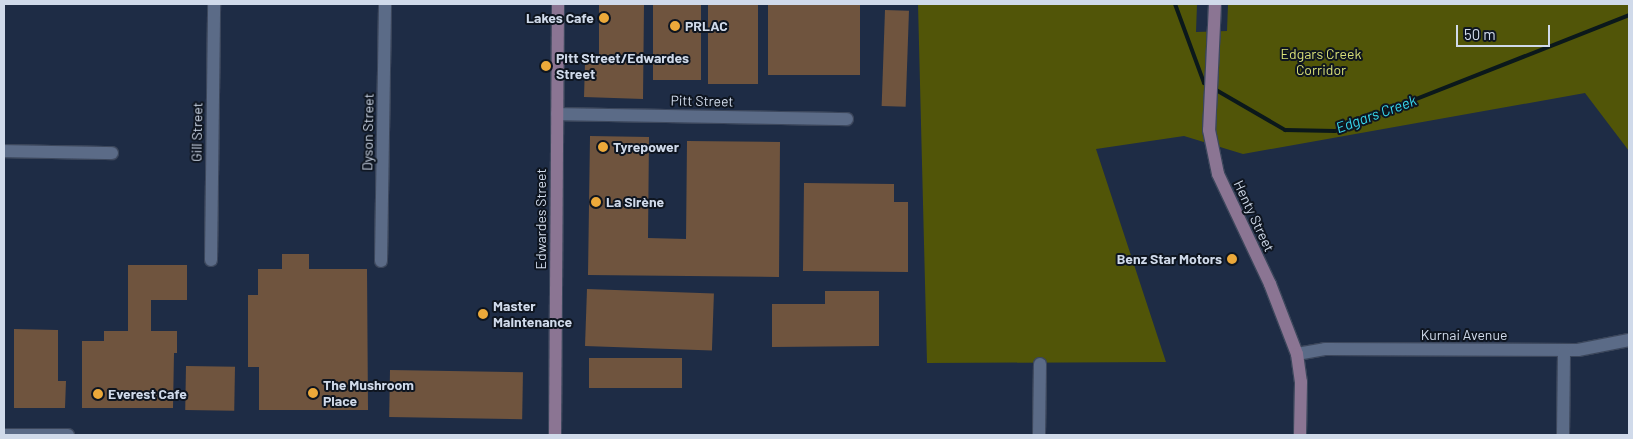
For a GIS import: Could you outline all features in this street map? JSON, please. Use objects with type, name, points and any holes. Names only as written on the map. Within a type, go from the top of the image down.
[{"type":"street","name":"Gill Street","points":[[211,260],[214,4]]},
{"type":"street","name":"Dyson Street","points":[[381,261],[385,4]]},
{"type":"street","name":"Edwardes Street","points":[[555,435],[558,4]]},
{"type":"street","name":"Henty Street","points":[[1216,4],[1209,130],[1218,174],[1270,284],[1297,354],[1301,382],[1300,435]]},
{"type":"street","name":"Pitt Street","points":[[557,114],[847,119]]},
{"type":"street","points":[[4,150],[112,153]]},
{"type":"street","name":"Kurnai Avenue","points":[[1297,354],[1325,349],[1564,350],[1629,340]]},
{"type":"street","points":[[1563,435],[1564,350]]},
{"type":"street","points":[[1039,435],[1040,364]]},
{"type":"street","points":[[4,435],[68,435]]},
{"type":"green space","name":"Edgars Creek Corridor","points":[[918,4],[1197,4],[1196,32],[1227,31],[1228,4],[1629,4],[1629,151],[1585,93],[1243,154],[1184,136],[1096,149],[1166,362],[927,363]]},
{"type":"building","points":[[599,4],[644,4],[643,99],[584,97],[585,63],[599,64]]},
{"type":"building","points":[[653,4],[701,4],[701,80],[653,80]]},
{"type":"building","points":[[708,4],[758,4],[758,84],[708,84]]},
{"type":"building","points":[[768,4],[860,4],[860,75],[768,75]]},
{"type":"building","points":[[885,10],[909,11],[906,107],[882,106]]},
{"type":"building","points":[[590,136],[649,137],[648,238],[686,239],[687,141],[780,142],[779,277],[588,275]]},
{"type":"building","points":[[804,183],[894,184],[894,202],[908,202],[908,272],[803,271]]},
{"type":"building","points":[[282,254],[309,254],[309,269],[367,269],[368,410],[259,410],[259,367],[248,367],[248,295],[258,295],[258,269],[282,269]]},
{"type":"building","points":[[128,265],[187,265],[187,300],[151,300],[151,331],[177,331],[177,353],[174,353],[173,408],[82,408],[82,341],[104,341],[104,331],[128,331]]},
{"type":"building","points":[[587,289],[714,293],[712,350],[585,346]]},
{"type":"building","points":[[825,291],[879,291],[879,346],[772,347],[772,304],[825,304]]},
{"type":"building","points":[[14,329],[58,330],[58,381],[66,381],[65,408],[14,408]]},
{"type":"building","points":[[589,358],[682,358],[682,388],[589,388]]},
{"type":"building","points":[[186,366],[235,367],[234,411],[185,410]]},
{"type":"building","points":[[390,370],[523,372],[522,419],[389,417]]},
{"type":"waterway","name":"Edgars Creek","points":[[1175,4],[1204,83],[1285,130],[1335,131],[1629,15]]},
{"type":"place","name":"Lakes Cafe","points":[[604,18]]},
{"type":"place","name":"PRLAC","points":[[675,26]]},
{"type":"place","name":"Pitt Street/Edwardes Street","points":[[546,66]]},
{"type":"place","name":"Tyrepower","points":[[603,147]]},
{"type":"place","name":"La Sirène","points":[[596,202]]},
{"type":"place","name":"Benz Star Motors","points":[[1232,259]]},
{"type":"place","name":"Master Maintenance","points":[[483,314]]},
{"type":"place","name":"The Mushroom Place","points":[[313,393]]},
{"type":"place","name":"Everest Cafe","points":[[98,394]]}]
